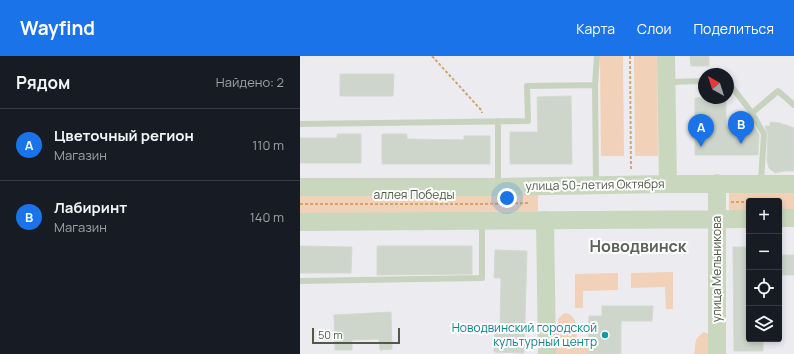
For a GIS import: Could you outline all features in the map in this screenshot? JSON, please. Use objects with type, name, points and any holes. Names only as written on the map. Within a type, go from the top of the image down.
[{"type":"main road","points":[[666,56],[668,184]]},
{"type":"main road","name":"улица 50-летия Октября","points":[[300,187],[498,187],[718,183],[794,184]]},
{"type":"main road","name":"улица Мельникова","points":[[717,354],[718,183]]},
{"type":"main road","points":[[782,218],[794,218]]},
{"type":"main road","points":[[300,222],[746,219]]},
{"type":"main road","points":[[545,220],[547,354]]},
{"type":"lane","points":[[596,56],[596,185]]},
{"type":"lane","points":[[666,82],[698,81]]},
{"type":"lane","points":[[300,124],[528,121],[527,86],[595,85]]},
{"type":"lane","points":[[734,90],[752,113],[764,134],[761,183]]},
{"type":"lane","points":[[752,113],[778,91],[794,105]]},
{"type":"lane","points":[[498,121],[498,187]]},
{"type":"lane","points":[[300,281],[482,278],[482,220]]},
{"type":"path","points":[[432,56],[482,111],[483,122]]},
{"type":"path","points":[[630,56],[631,170]]},
{"type":"path","points":[[729,202],[746,202]]},
{"type":"path","name":"аллея Победы","points":[[300,204],[529,203]]},
{"type":"shaded area","points":[[600,56],[623,56],[624,156],[601,156]]},
{"type":"shaded area","points":[[634,56],[657,56],[658,156],[635,156]]},
{"type":"shaded area","points":[[538,192],[538,211],[300,214],[300,194]]},
{"type":"shaded area","points":[[794,192],[794,211],[782,211],[782,198],[746,198],[746,211],[729,211],[729,193]]},
{"type":"shaded area","points":[[673,272],[673,309],[666,309],[665,287],[631,288],[631,273]]},
{"type":"shaded area","points":[[618,273],[618,290],[583,291],[583,308],[575,308],[575,274]]},
{"type":"shaded area","points":[[566,313],[573,317],[576,322],[577,341],[581,344],[589,346],[593,354],[550,354],[558,328],[558,319]]},
{"type":"shaded area","points":[[704,332],[711,335],[714,354],[694,354],[696,340]]},
{"type":"building","points":[[690,56],[709,56],[709,66],[691,66]]},
{"type":"building","points":[[340,74],[394,74],[393,96],[340,96]]},
{"type":"building","points":[[571,96],[572,164],[510,164],[510,132],[538,132],[537,97]]},
{"type":"building","points":[[695,98],[698,98],[698,104],[726,104],[726,126],[754,126],[759,135],[758,155],[695,155]]},
{"type":"building","points":[[770,122],[780,123],[794,128],[794,171],[775,173],[769,168],[767,160],[768,134],[765,126],[770,126]]},
{"type":"building","points":[[337,134],[361,134],[361,163],[300,163],[300,138],[337,138]]},
{"type":"building","points":[[382,134],[407,134],[407,139],[464,140],[464,136],[490,136],[490,164],[382,164]]},
{"type":"building","points":[[300,246],[352,247],[351,273],[300,273]]},
{"type":"building","points":[[377,246],[472,246],[472,274],[377,275]]},
{"type":"building","points":[[733,247],[746,247],[746,342],[763,342],[763,351],[734,351]]},
{"type":"building","points":[[495,250],[527,251],[524,353],[494,352],[495,327],[500,327],[501,278],[494,278]]},
{"type":"building","points":[[782,255],[794,255],[794,275],[782,275]]},
{"type":"building","name":"Новодвинский городской культурный центр","points":[[602,306],[653,306],[652,321],[621,321],[621,354],[588,354],[589,316],[602,316]]},
{"type":"building","points":[[391,312],[392,349],[380,350],[379,339],[352,340],[352,350],[335,350],[334,315]]},
{"type":"place","name":"Лабиринт","points":[[741,144]]},
{"type":"place","name":"Цветочный регион","points":[[701,147]]},
{"type":"place","name":"Новодвинский городской культурный центр","points":[[605,335]]},
{"type":"district","name":"Новодвинск","points":[[638,246]]}]
